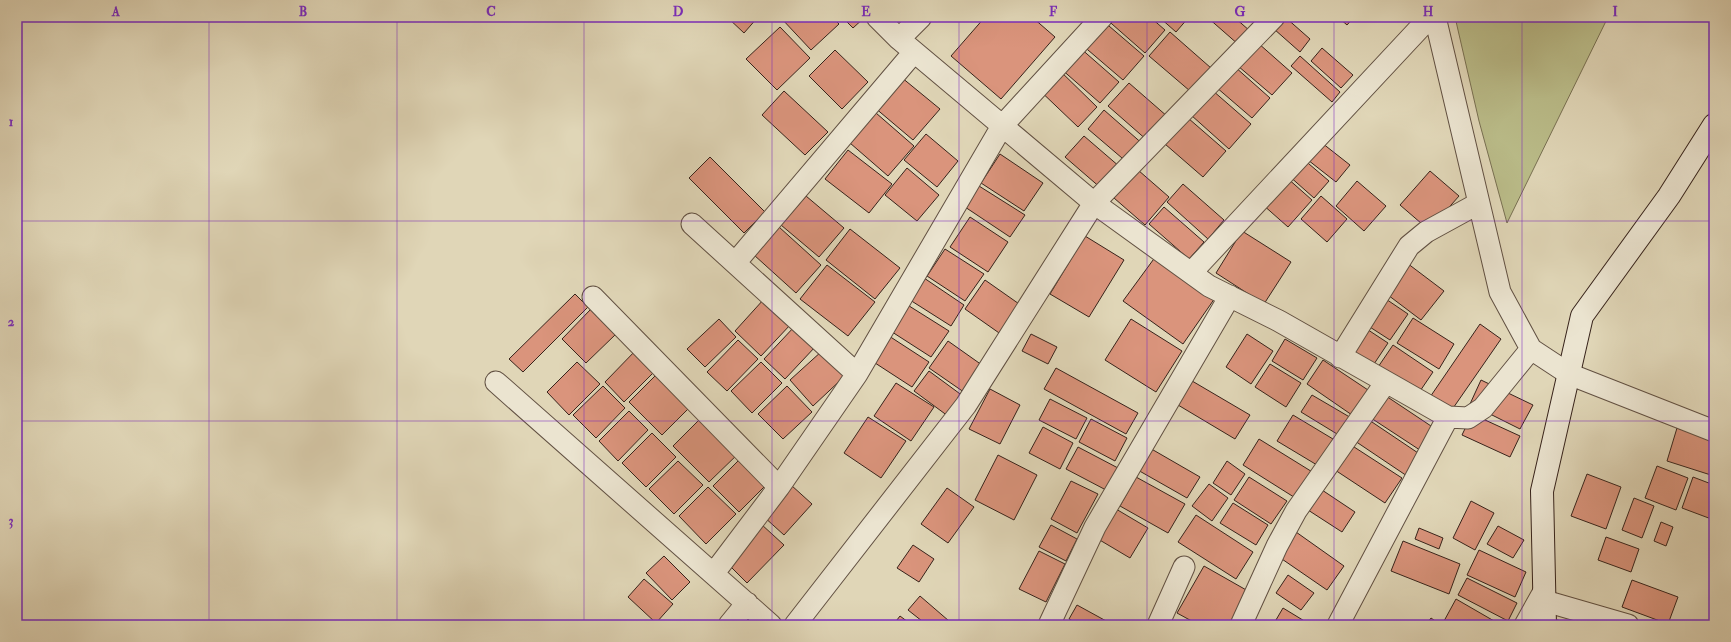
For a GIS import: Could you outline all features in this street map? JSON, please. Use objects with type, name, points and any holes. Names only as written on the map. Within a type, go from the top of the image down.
[{"type":"street","points":[[878,17],[907,45],[1094,203],[1209,286],[1279,322],[1448,417],[1468,418],[1483,408],[1531,349]]},
{"type":"street","points":[[735,263],[907,45],[921,17]]},
{"type":"street","points":[[714,573],[779,487],[857,374],[1002,126],[1102,17]]},
{"type":"street","points":[[795,625],[966,405],[1094,203],[1274,17]]},
{"type":"street","points":[[1192,273],[1430,17]]},
{"type":"street","points":[[1435,17],[1500,292],[1531,349],[1569,374],[1714,431]]},
{"type":"street","points":[[1545,625],[1542,491],[1582,316],[1669,196],[1714,125]]},
{"type":"street","points":[[1340,357],[1409,246],[1426,232],[1479,203]]},
{"type":"street","points":[[692,224],[857,374]]},
{"type":"street","points":[[1049,625],[1095,528],[1230,296]]},
{"type":"street","points":[[593,297],[779,487]]},
{"type":"street","points":[[496,382],[714,573],[771,625]]},
{"type":"street","points":[[1241,625],[1277,546],[1296,511],[1386,382]]},
{"type":"street","points":[[1338,625],[1448,417]]},
{"type":"street","points":[[1158,625],[1184,567]]},
{"type":"street","points":[[1525,625],[1544,596]]},
{"type":"street","points":[[1544,596],[1628,625]]},
{"type":"street","points":[[730,625],[747,603]]},
{"type":"green space","points":[[1455,17],[1608,17],[1507,223],[1479,121]]},
{"type":"building","points":[[727,17],[758,17],[744,33]]},
{"type":"building","points":[[832,17],[839,24],[811,50],[781,18]]},
{"type":"building","points":[[842,17],[865,17],[853,28]]},
{"type":"building","points":[[985,17],[1032,17],[1055,37],[1001,99],[951,56]]},
{"type":"building","points":[[1104,17],[1150,17],[1165,30],[1145,53]]},
{"type":"building","points":[[1159,17],[1189,17],[1176,32]]},
{"type":"building","points":[[1207,17],[1234,17],[1250,31],[1239,45]]},
{"type":"building","points":[[1285,17],[1310,39],[1300,52],[1274,29]]},
{"type":"building","points":[[1338,17],[1354,17],[1347,25]]},
{"type":"building","points":[[1102,20],[1144,56],[1123,80],[1081,44]]},
{"type":"building","points":[[780,27],[810,58],[777,90],[746,59]]},
{"type":"building","points":[[1170,32],[1211,68],[1190,91],[1149,56]]},
{"type":"building","points":[[1258,43],[1292,73],[1272,95],[1238,66]]},
{"type":"building","points":[[1079,47],[1119,82],[1100,103],[1060,68]]},
{"type":"building","points":[[1322,48],[1353,75],[1341,88],[1311,61]]},
{"type":"building","points":[[835,50],[868,82],[842,109],[809,76]]},
{"type":"building","points":[[1300,56],[1340,92],[1332,102],[1291,66]]},
{"type":"building","points":[[1054,65],[1097,107],[1078,127],[1034,85]]},
{"type":"building","points":[[1234,66],[1270,98],[1252,118],[1216,87]]},
{"type":"building","points":[[901,77],[940,109],[913,140],[874,107]]},
{"type":"building","points":[[1129,83],[1168,117],[1148,141],[1108,106]]},
{"type":"building","points":[[1212,90],[1251,124],[1229,149],[1191,115]]},
{"type":"building","points":[[784,91],[828,132],[805,155],[762,115]]},
{"type":"building","points":[[1104,110],[1145,146],[1129,164],[1088,129]]},
{"type":"building","points":[[876,113],[914,146],[888,176],[850,143]]},
{"type":"building","points":[[1188,118],[1226,151],[1203,177],[1165,144]]},
{"type":"building","points":[[926,134],[958,161],[937,187],[904,160]]},
{"type":"building","points":[[1084,136],[1120,167],[1102,189],[1065,157]]},
{"type":"building","points":[[1322,143],[1350,165],[1336,182],[1308,160]]},
{"type":"building","points":[[848,150],[892,184],[869,213],[825,179]]},
{"type":"building","points":[[1000,154],[1043,183],[1024,211],[981,183]]},
{"type":"building","points":[[710,157],[765,212],[744,233],[689,178]]},
{"type":"building","points":[[1302,158],[1329,181],[1314,198],[1288,175]]},
{"type":"building","points":[[907,168],[939,195],[917,221],[885,195]]},
{"type":"building","points":[[1138,170],[1169,197],[1145,225],[1114,198]]},
{"type":"building","points":[[1430,171],[1459,196],[1429,230],[1400,205]]},
{"type":"building","points":[[1286,177],[1312,200],[1288,227],[1262,204]]},
{"type":"building","points":[[1357,181],[1386,206],[1364,231],[1336,206]]},
{"type":"building","points":[[1183,184],[1224,220],[1208,239],[1167,202]]},
{"type":"building","points":[[979,186],[1025,215],[1010,237],[965,207]]},
{"type":"building","points":[[806,196],[844,228],[819,257],[781,225]]},
{"type":"building","points":[[1321,196],[1347,219],[1327,242],[1301,219]]},
{"type":"building","points":[[1164,207],[1204,242],[1189,259],[1149,224]]},
{"type":"building","points":[[970,217],[1008,242],[988,272],[950,247]]},
{"type":"building","points":[[779,227],[821,265],[796,293],[754,255]]},
{"type":"building","points":[[850,229],[900,268],[875,299],[826,260]]},
{"type":"building","points":[[1242,231],[1291,262],[1264,304],[1216,273]]},
{"type":"building","points":[[1085,236],[1124,260],[1089,317],[1050,294]]},
{"type":"building","points":[[945,249],[984,274],[965,301],[927,276]]},
{"type":"building","points":[[1156,256],[1215,298],[1183,344],[1123,301]]},
{"type":"building","points":[[1403,260],[1444,291],[1421,320],[1380,289]]},
{"type":"building","points":[[827,265],[875,302],[848,336],[800,299]]},
{"type":"building","points":[[924,278],[964,305],[951,326],[910,300]]},
{"type":"building","points":[[985,280],[1022,306],[1002,335],[965,309]]},
{"type":"building","points":[[1377,293],[1408,314],[1390,340],[1359,320]]},
{"type":"building","points":[[575,294],[588,307],[523,372],[509,359]]},
{"type":"building","points":[[764,299],[791,324],[761,356],[735,331]]},
{"type":"building","points":[[906,304],[949,331],[931,357],[889,330]]},
{"type":"building","points":[[591,309],[616,334],[586,363],[562,339]]},
{"type":"building","points":[[1413,318],[1454,344],[1439,369],[1397,343]]},
{"type":"building","points":[[719,319],[736,337],[705,367],[687,349]]},
{"type":"building","points":[[1131,319],[1182,351],[1156,392],[1105,360]]},
{"type":"building","points":[[1353,320],[1388,343],[1372,367],[1338,344]]},
{"type":"building","points":[[1480,324],[1501,339],[1449,414],[1428,400]]},
{"type":"building","points":[[795,326],[816,346],[785,379],[764,359]]},
{"type":"building","points":[[1031,334],[1057,347],[1048,364],[1022,351]]},
{"type":"building","points":[[1247,334],[1273,351],[1251,384],[1226,367]]},
{"type":"building","points":[[889,336],[929,362],[912,387],[872,361]]},
{"type":"building","points":[[1285,339],[1317,358],[1303,380],[1272,361]]},
{"type":"building","points":[[738,340],[758,359],[727,391],[707,372]]},
{"type":"building","points":[[948,341],[989,370],[971,397],[929,368]]},
{"type":"building","points":[[1393,345],[1433,372],[1416,397],[1376,370]]},
{"type":"building","points":[[638,348],[658,368],[624,402],[605,382]]},
{"type":"building","points":[[822,351],[845,376],[813,406],[790,380]]},
{"type":"building","points":[[1323,360],[1368,390],[1352,415],[1307,384]]},
{"type":"building","points":[[577,362],[600,384],[569,415],[547,392]]},
{"type":"building","points":[[761,362],[782,383],[752,413],[731,391]]},
{"type":"building","points":[[1270,364],[1301,383],[1286,407],[1255,387]]},
{"type":"building","points":[[1056,368],[1138,413],[1126,434],[1044,389]]},
{"type":"building","points":[[662,369],[695,402],[662,435],[629,402]]},
{"type":"building","points":[[929,371],[967,399],[952,419],[914,391]]},
{"type":"building","points":[[1187,378],[1250,415],[1235,439],[1173,402]]},
{"type":"building","points":[[1481,380],[1533,405],[1520,429],[1470,404]]},
{"type":"building","points":[[896,383],[934,407],[911,441],[874,416]]},
{"type":"building","points":[[603,386],[625,408],[596,438],[573,415]]},
{"type":"building","points":[[787,386],[812,412],[783,439],[758,414]]},
{"type":"building","points":[[990,389],[1020,405],[1000,444],[969,429]]},
{"type":"building","points":[[1312,395],[1353,419],[1342,437],[1301,412]]},
{"type":"building","points":[[1386,396],[1443,434],[1429,456],[1371,418]]},
{"type":"building","points":[[1050,399],[1087,418],[1076,439],[1039,420]]},
{"type":"building","points":[[629,411],[648,430],[618,461],[599,441]]},
{"type":"building","points":[[705,414],[741,451],[709,482],[673,446]]},
{"type":"building","points":[[1472,414],[1520,436],[1510,457],[1462,435]]},
{"type":"building","points":[[1293,415],[1338,442],[1322,468],[1277,441]]},
{"type":"building","points":[[868,417],[906,441],[881,478],[844,453]]},
{"type":"building","points":[[1091,419],[1127,438],[1115,461],[1079,442]]},
{"type":"building","points":[[1369,420],[1427,459],[1413,480],[1355,441]]},
{"type":"building","points":[[1043,427],[1073,443],[1060,469],[1029,453]]},
{"type":"building","points":[[1677,428],[1714,440],[1714,476],[1667,461]]},
{"type":"building","points":[[652,433],[676,457],[646,487],[622,463]]},
{"type":"building","points":[[1259,439],[1314,473],[1297,499],[1243,465]]},
{"type":"building","points":[[1351,445],[1402,478],[1385,503],[1335,470]]},
{"type":"building","points":[[1078,447],[1118,468],[1106,490],[1066,469]]},
{"type":"building","points":[[1148,447],[1200,477],[1187,498],[1136,469]]},
{"type":"building","points":[[746,453],[772,479],[739,512],[713,486]]},
{"type":"building","points":[[998,455],[1037,475],[1014,520],[975,500]]},
{"type":"building","points":[[678,461],[703,485],[674,514],[649,489]]},
{"type":"building","points":[[1227,461],[1245,474],[1231,495],[1213,483]]},
{"type":"building","points":[[1657,466],[1688,478],[1676,510],[1645,498]]},
{"type":"building","points":[[1587,474],[1621,487],[1606,529],[1571,516]]},
{"type":"building","points":[[1136,477],[1185,504],[1168,533],[1120,506]]},
{"type":"building","points":[[1249,477],[1287,501],[1271,524],[1234,500]]},
{"type":"building","points":[[1693,477],[1714,485],[1714,520],[1682,508]]},
{"type":"building","points":[[1071,481],[1098,494],[1077,533],[1051,519]]},
{"type":"building","points":[[1209,484],[1228,498],[1212,521],[1192,506]]},
{"type":"building","points":[[791,485],[812,504],[784,535],[763,516]]},
{"type":"building","points":[[708,487],[736,514],[706,544],[679,516]]},
{"type":"building","points":[[947,488],[974,507],[948,543],[921,524]]},
{"type":"building","points":[[1322,490],[1355,512],[1342,532],[1308,510]]},
{"type":"building","points":[[1634,498],[1654,506],[1642,538],[1622,530]]},
{"type":"building","points":[[1471,501],[1494,513],[1475,550],[1453,538]]},
{"type":"building","points":[[1233,503],[1268,525],[1256,545],[1220,523]]},
{"type":"building","points":[[1116,509],[1148,528],[1130,558],[1098,539]]},
{"type":"building","points":[[1196,515],[1253,552],[1236,579],[1178,542]]},
{"type":"building","points":[[1661,522],[1673,527],[1666,546],[1654,541]]},
{"type":"building","points":[[761,524],[784,545],[747,583],[725,561]]},
{"type":"building","points":[[1051,525],[1077,539],[1066,561],[1039,547]]},
{"type":"building","points":[[1498,526],[1524,540],[1513,558],[1487,544]]},
{"type":"building","points":[[1419,528],[1443,538],[1439,549],[1415,539]]},
{"type":"building","points":[[1296,532],[1344,566],[1327,590],[1279,557]]},
{"type":"building","points":[[1606,537],[1639,549],[1631,572],[1598,560]]},
{"type":"building","points":[[1403,541],[1460,564],[1449,594],[1391,571]]},
{"type":"building","points":[[913,545],[934,559],[919,582],[897,568]]},
{"type":"building","points":[[1479,550],[1526,572],[1515,597],[1467,575]]},
{"type":"building","points":[[1039,551],[1065,564],[1046,602],[1019,589]]},
{"type":"building","points":[[664,556],[690,582],[672,600],[646,573]]},
{"type":"building","points":[[1204,566],[1248,591],[1229,625],[1199,625],[1177,613]]},
{"type":"building","points":[[1288,575],[1314,593],[1301,610],[1276,593]]},
{"type":"building","points":[[1467,578],[1517,603],[1508,621],[1458,595]]},
{"type":"building","points":[[644,579],[673,604],[656,623],[628,597]]},
{"type":"building","points":[[1632,580],[1678,597],[1668,624],[1622,607]]},
{"type":"building","points":[[920,596],[949,621],[946,625],[927,625],[908,610]]},
{"type":"building","points":[[1456,599],[1501,625],[1450,625],[1444,621]]},
{"type":"building","points":[[1077,605],[1108,622],[1106,625],[1080,625],[1069,619]]},
{"type":"building","points":[[1283,608],[1311,625],[1273,625]]},
{"type":"building","points":[[900,616],[912,625],[893,625]]},
{"type":"building","points":[[1431,618],[1441,625],[1426,625]]},
{"type":"building","points":[[1557,620],[1579,625],[1558,625]]}]
